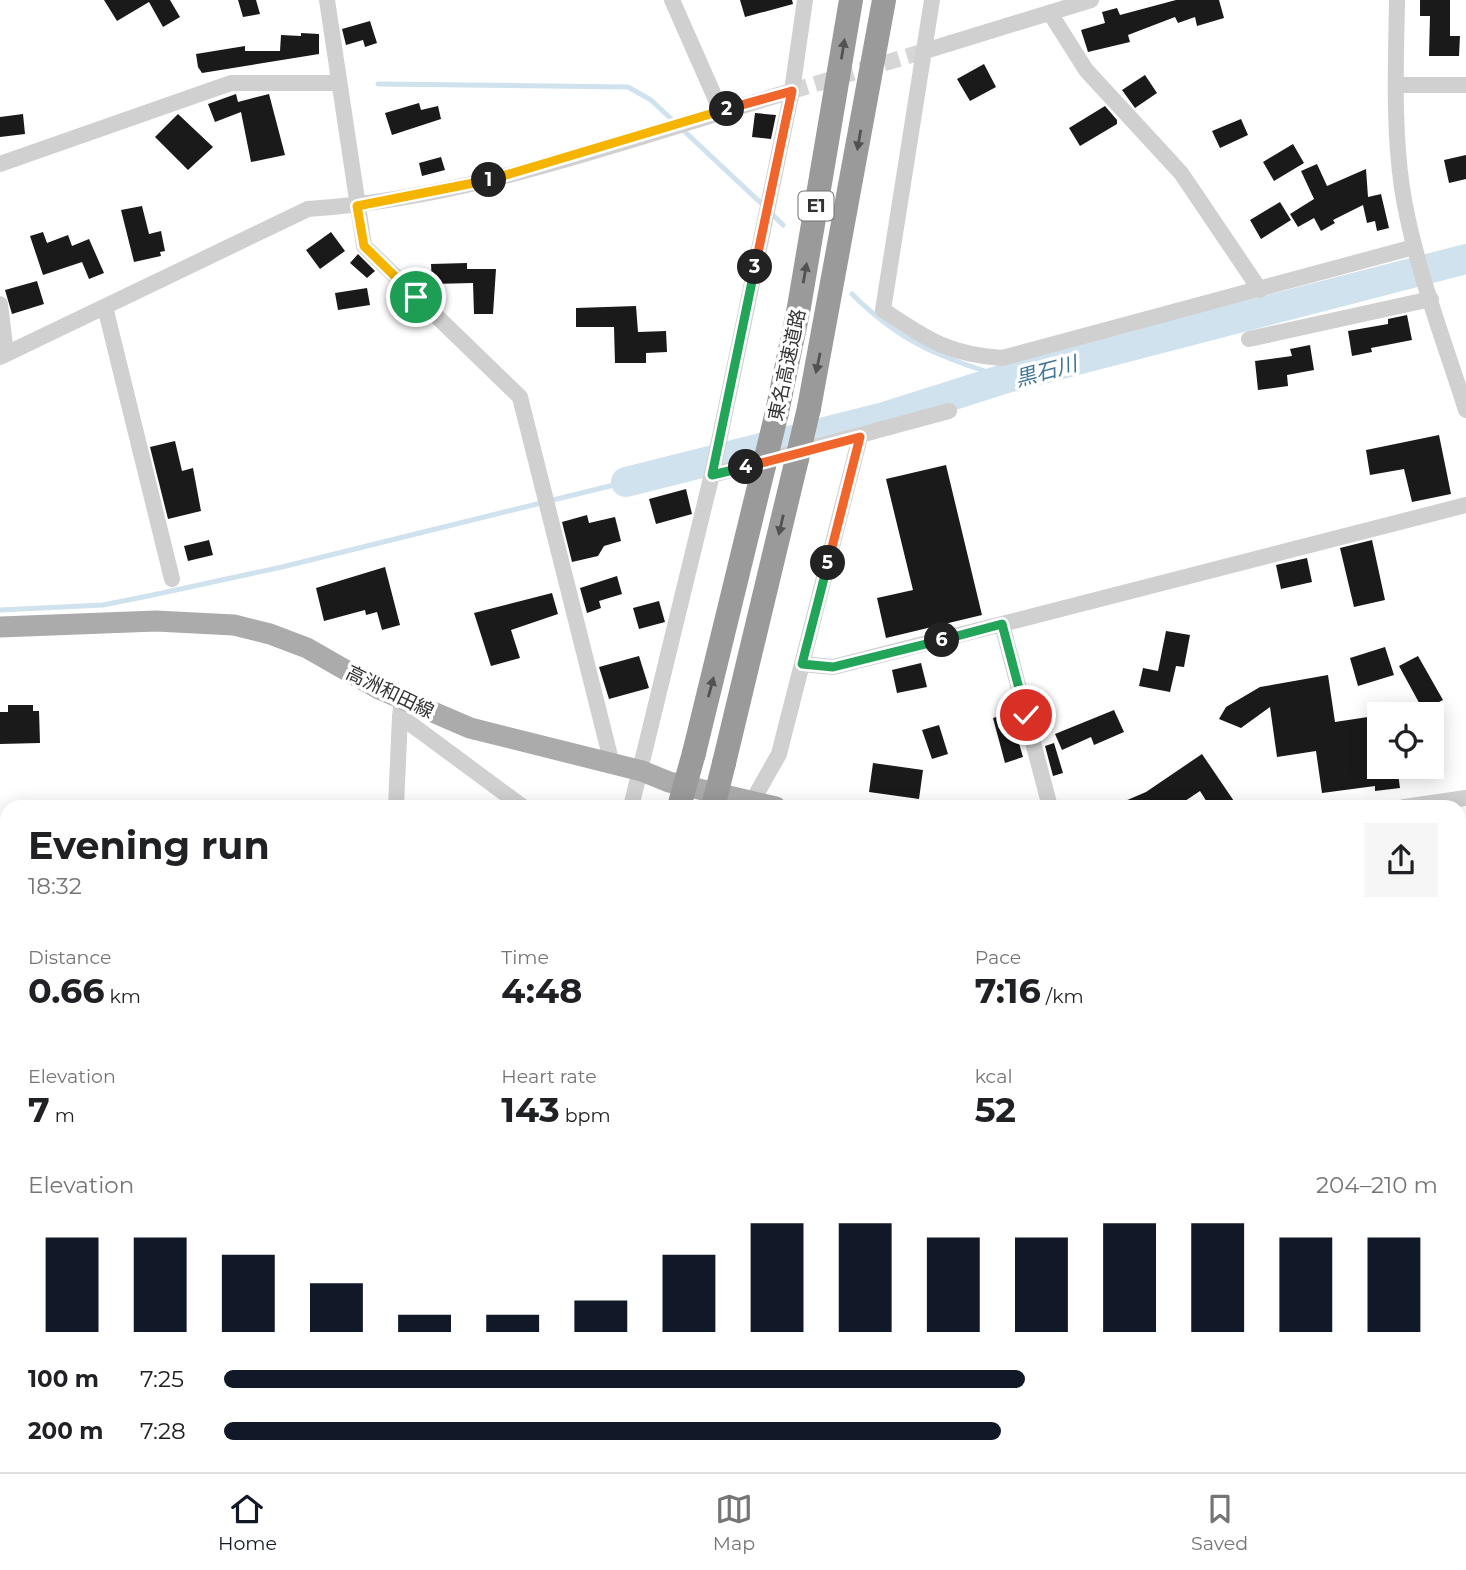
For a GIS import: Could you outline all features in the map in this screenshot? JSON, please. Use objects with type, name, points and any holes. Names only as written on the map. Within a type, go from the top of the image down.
[{"type":"highway","name":"東名高速道路","points":[[682,800],[777,412],[799,307],[851,0]]},
{"type":"highway","name":"東名高速道路","points":[[715,800],[809,408],[884,0]]},
{"type":"main road","name":"高洲和田線","points":[[0,627],[156,621],[234,625],[270,634],[307,648],[401,708],[642,771],[669,782],[747,800]]},
{"type":"street","points":[[327,0],[364,246],[520,397],[612,764]]},
{"type":"street","points":[[672,0],[721,111]]},
{"type":"street","points":[[633,800],[720,439],[792,91],[805,0]]},
{"type":"street","points":[[932,0],[883,310],[929,339],[966,355],[1002,358],[1415,249]]},
{"type":"street","points":[[925,51],[1091,0]]},
{"type":"street","points":[[1397,0],[1396,85],[1402,187],[1415,249],[1466,410]]},
{"type":"street","points":[[1049,13],[1086,70],[1181,173],[1260,290]]},
{"type":"street","points":[[0,164],[231,83],[339,83]]},
{"type":"street","points":[[1396,85],[1466,85]]},
{"type":"street","points":[[0,304],[3,356],[308,209],[357,206],[489,180],[792,91]]},
{"type":"street","points":[[1249,339],[1430,294]]},
{"type":"street","points":[[105,307],[172,579]]},
{"type":"street","points":[[712,473],[860,437],[949,411]]},
{"type":"street","points":[[765,800],[860,437]]},
{"type":"street","points":[[802,664],[833,667],[1466,505]]},
{"type":"street","points":[[1002,624],[1048,800]]},
{"type":"street","points":[[396,800],[401,708]]},
{"type":"street","points":[[401,708],[514,800]]},
{"type":"building","points":[[104,0],[170,0],[180,17],[163,27],[149,2],[117,21]]},
{"type":"building","points":[[238,0],[256,0],[260,14],[243,17]]},
{"type":"building","points":[[740,0],[792,0],[793,4],[745,17]]},
{"type":"building","points":[[1176,0],[1219,0],[1224,18],[1197,26],[1195,17],[1178,23],[1175,17],[1128,35],[1130,42],[1088,52],[1081,30],[1105,23],[1102,12],[1117,8],[1120,15]]},
{"type":"building","points":[[1420,0],[1450,0],[1450,36],[1460,36],[1459,56],[1429,56],[1430,16],[1420,16]]},
{"type":"building","points":[[370,21],[377,43],[365,47],[363,40],[346,45],[342,29]]},
{"type":"building","points":[[301,33],[319,34],[319,54],[202,73],[198,67],[196,54],[245,46],[245,51],[280,51],[281,35],[301,36]]},
{"type":"building","points":[[984,64],[996,87],[970,101],[957,79]]},
{"type":"building","points":[[1145,75],[1157,93],[1135,108],[1122,90]]},
{"type":"building","points":[[236,94],[238,102],[269,94],[285,155],[251,162],[241,112],[215,122],[208,104]]},
{"type":"building","points":[[419,103],[421,110],[438,106],[441,119],[392,135],[385,113]]},
{"type":"building","points":[[1105,106],[1117,120],[1117,124],[1080,146],[1069,128]]},
{"type":"building","points":[[755,113],[776,115],[771,139],[752,137]]},
{"type":"building","points":[[23,114],[25,134],[0,137],[0,117]]},
{"type":"building","points":[[178,114],[213,147],[188,170],[155,137]]},
{"type":"building","points":[[1241,119],[1248,135],[1220,148],[1212,131]]},
{"type":"building","points":[[1293,144],[1304,163],[1274,181],[1263,162]]},
{"type":"building","points":[[1466,155],[1466,179],[1449,183],[1444,160]]},
{"type":"building","points":[[441,157],[445,170],[422,176],[419,163]]},
{"type":"building","points":[[1317,164],[1327,186],[1366,169],[1368,197],[1381,194],[1389,228],[1377,231],[1375,221],[1367,223],[1363,205],[1333,220],[1335,223],[1321,231],[1314,218],[1298,227],[1290,214],[1314,199],[1301,171]]},
{"type":"building","points":[[1280,202],[1291,220],[1261,239],[1250,220]]},
{"type":"building","points":[[142,206],[149,234],[161,231],[165,251],[160,252],[161,256],[134,262],[121,210]]},
{"type":"building","points":[[43,232],[47,243],[68,235],[72,246],[89,239],[104,273],[89,279],[82,262],[43,275],[30,236]]},
{"type":"building","points":[[331,232],[345,251],[320,269],[306,250]]},
{"type":"building","points":[[358,254],[375,271],[367,278],[350,263]]},
{"type":"building","points":[[467,263],[467,269],[496,269],[493,314],[474,314],[473,283],[432,284],[431,264]]},
{"type":"building","points":[[37,281],[44,304],[12,314],[5,290]]},
{"type":"building","points":[[367,288],[370,305],[338,310],[335,293]]},
{"type":"building","points":[[636,306],[638,332],[666,331],[667,352],[646,353],[646,363],[615,363],[614,327],[576,327],[576,308]]},
{"type":"building","points":[[1407,315],[1412,340],[1371,348],[1372,352],[1352,356],[1348,331],[1388,324],[1388,319]]},
{"type":"building","points":[[1310,345],[1314,370],[1287,375],[1288,386],[1258,390],[1255,361],[1292,356],[1290,349]]},
{"type":"building","points":[[1439,435],[1451,494],[1412,502],[1404,469],[1370,475],[1366,450]]},
{"type":"building","points":[[175,441],[182,471],[193,468],[201,511],[168,519],[150,447]]},
{"type":"building","points":[[946,465],[982,615],[886,638],[877,598],[913,590],[886,479]]},
{"type":"building","points":[[686,489],[692,514],[656,524],[649,499]]},
{"type":"building","points":[[587,515],[589,523],[615,517],[621,541],[604,546],[598,556],[572,562],[562,522]]},
{"type":"building","points":[[209,540],[213,555],[188,561],[184,546]]},
{"type":"building","points":[[1372,540],[1385,600],[1354,607],[1340,548]]},
{"type":"building","points":[[1307,558],[1312,582],[1281,589],[1276,565]]},
{"type":"building","points":[[385,567],[400,625],[382,630],[377,612],[366,615],[365,610],[324,621],[316,588]]},
{"type":"building","points":[[617,576],[622,594],[599,601],[601,608],[587,613],[580,588]]},
{"type":"building","points":[[552,593],[558,614],[511,630],[520,658],[491,666],[474,613]]},
{"type":"building","points":[[659,601],[665,622],[639,629],[633,608]]},
{"type":"building","points":[[1166,631],[1190,635],[1184,667],[1176,666],[1170,692],[1139,686],[1143,668],[1158,671]]},
{"type":"building","points":[[1385,647],[1394,675],[1358,686],[1350,658]]},
{"type":"building","points":[[639,656],[649,688],[609,699],[599,667]]},
{"type":"building","points":[[1418,656],[1443,700],[1419,702],[1399,666]]},
{"type":"building","points":[[921,663],[927,687],[897,693],[892,670]]},
{"type":"building","points":[[1328,675],[1335,722],[1367,717],[1367,779],[1399,779],[1400,788],[1375,791],[1375,786],[1322,793],[1316,751],[1277,757],[1270,707],[1241,728],[1219,719],[1226,707],[1260,687]]},
{"type":"building","points":[[8,705],[33,705],[33,711],[39,711],[40,743],[0,744],[0,712],[8,712]]},
{"type":"building","points":[[1114,710],[1124,732],[1094,745],[1091,737],[1062,750],[1055,734]]},
{"type":"building","points":[[1010,713],[1023,757],[1005,763],[993,718]]},
{"type":"building","points":[[939,725],[948,754],[932,759],[922,730]]},
{"type":"building","points":[[1054,743],[1063,773],[1053,776],[1045,746]]},
{"type":"building","points":[[1202,754],[1233,800],[1206,800],[1200,791],[1186,800],[1127,800],[1146,792]]},
{"type":"building","points":[[873,763],[923,770],[919,799],[869,792]]},
{"type":"waterway","points":[[378,84],[628,87],[651,100],[764,206]]},
{"type":"waterway","points":[[771,213],[783,225]]},
{"type":"waterway","name":"黒石川","points":[[626,482],[884,417],[1007,378],[1466,259]]},
{"type":"waterway","points":[[852,294],[888,325],[923,347],[1007,378]]},
{"type":"waterway","points":[[0,610],[103,605],[148,596],[282,567],[626,482]]},
{"type":"tunnel","points":[[792,91],[925,51]]},
{"type":"route","points":[[416,297],[364,246],[357,206],[489,180],[617,145],[792,91],[712,475],[860,437],[802,664],[833,667],[1002,624],[1026,715]]}]
